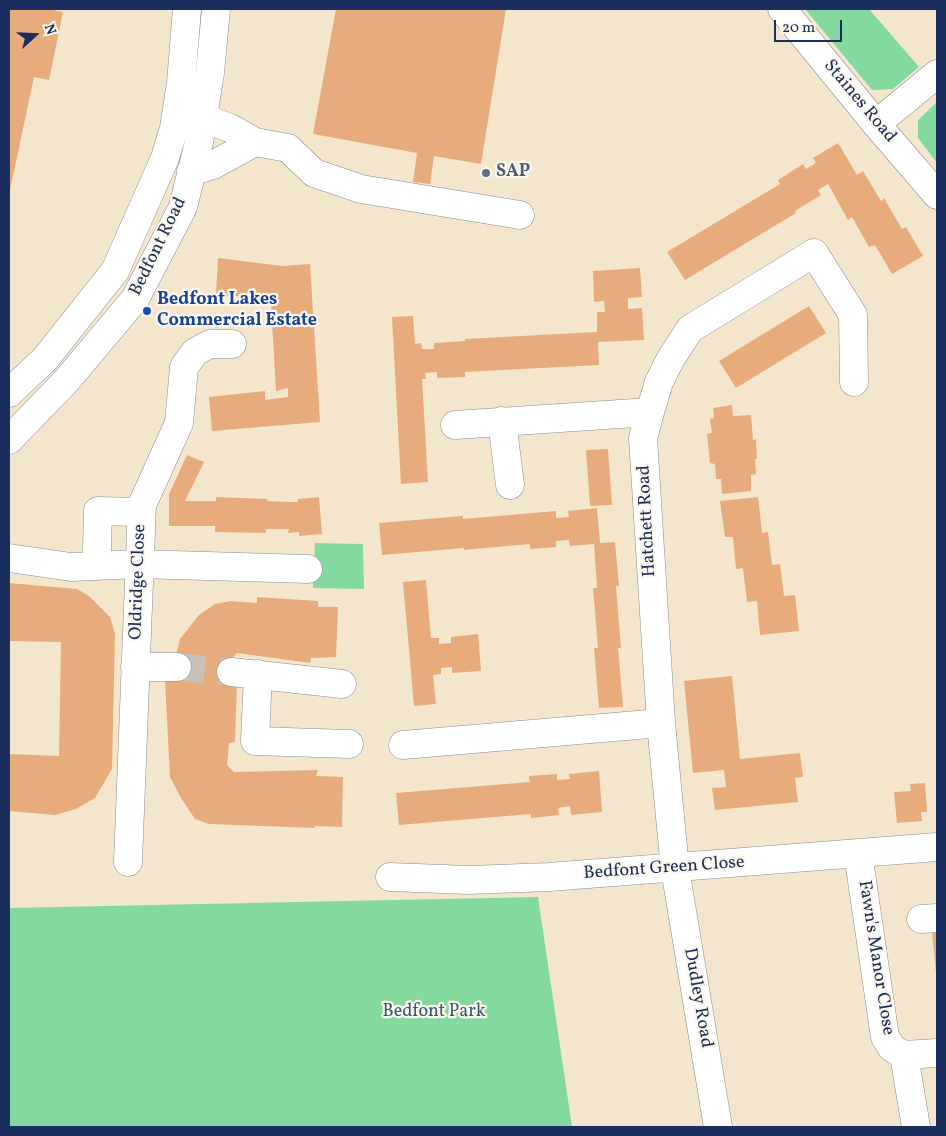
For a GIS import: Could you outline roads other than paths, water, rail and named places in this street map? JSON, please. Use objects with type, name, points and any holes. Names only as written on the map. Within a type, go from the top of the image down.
[{"type":"street","name":"Bedfont Road","points":[[9,393],[46,359],[115,272],[165,158],[174,128],[181,83],[187,9]]},
{"type":"street","name":"Bedfont Road","points":[[9,440],[67,380],[135,299],[183,207],[203,118],[210,73],[216,9]]},
{"type":"street","name":"Staines Road","points":[[782,9],[937,195]]},
{"type":"street","points":[[876,124],[937,74]]},
{"type":"street","points":[[174,128],[188,121],[203,118],[230,128],[255,142],[288,148],[314,173],[361,188],[520,215]]},
{"type":"street","points":[[192,172],[213,166],[255,142]]},
{"type":"street","name":"Hatchett Road","points":[[675,868],[661,723],[643,438],[659,382],[670,360],[690,329],[814,253],[853,315],[854,382]]},
{"type":"street","name":"Oldridge Close","points":[[128,862],[142,505],[179,423],[184,367],[195,352],[210,344],[232,344]]},
{"type":"street","points":[[455,425],[650,412]]},
{"type":"street","points":[[502,421],[510,485]]},
{"type":"street","points":[[97,549],[98,511],[141,512]]},
{"type":"street","points":[[9,558],[71,567],[139,564],[308,569]]},
{"type":"street","points":[[135,667],[177,667]]},
{"type":"street","points":[[230,672],[342,684]]},
{"type":"street","points":[[258,674],[255,741],[350,744]]},
{"type":"street","points":[[403,745],[661,723]]},
{"type":"street","name":"Bedfont Green Close","points":[[390,877],[469,880],[549,877],[937,847]]},
{"type":"street","name":"Fawn's Manor Close","points":[[860,854],[860,867],[885,1037],[892,1048],[904,1055],[937,1053]]},
{"type":"street","name":"Dudley Road","points":[[675,868],[718,1127]]},
{"type":"street","name":"Fawn's Manor Close","points":[[904,1055],[916,1127]]},
{"type":"tunnel","points":[[177,667],[231,672]]},
{"type":"place","name":"SAP","points":[[486,173]]},
{"type":"place","name":"Bedfont Lakes Commercial Estate","points":[[147,311]]},
{"type":"park label","name":"Bedfont Park","points":[[434,1013]]}]
